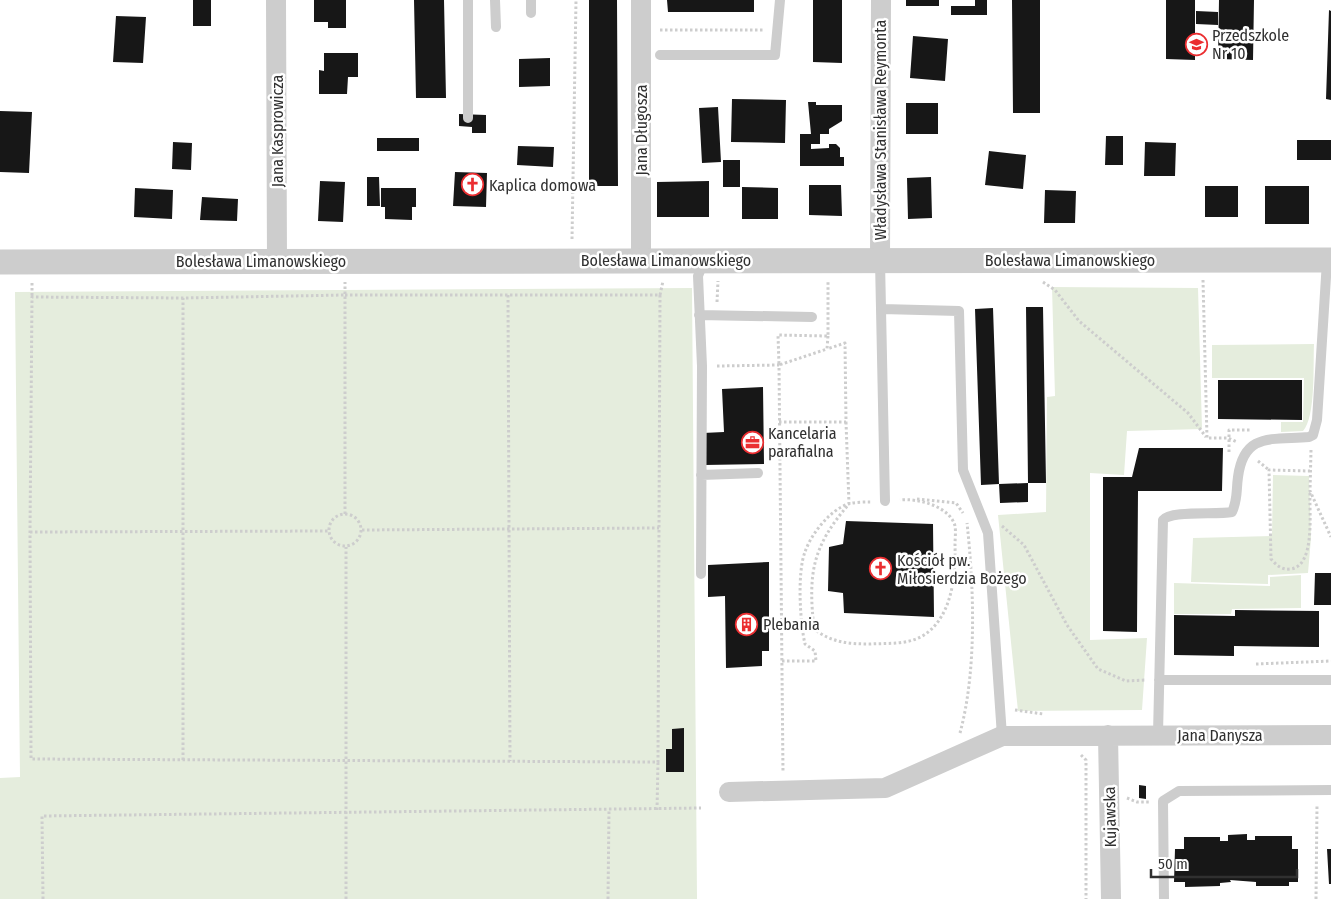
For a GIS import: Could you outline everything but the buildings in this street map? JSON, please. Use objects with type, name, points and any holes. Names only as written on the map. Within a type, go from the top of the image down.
[{"type":"street","name":"Jana Kasprowicza","points":[[276,0],[277,261]]},
{"type":"street","name":"Jana Długosza","points":[[641,0],[641,260]]},
{"type":"street","name":"Władysława Stanisława Reymonta","points":[[880,260],[881,0]]},
{"type":"street","name":"Bolesława Limanowskiego","points":[[1,266],[277,261],[1329,260]]},
{"type":"street","name":"Jana Danysza","points":[[1002,736],[1158,734],[1331,735]]},
{"type":"street","name":"Kujawska","points":[[1108,735],[1111,899]]},
{"type":"street","points":[[729,792],[886,788],[1002,736]]},
{"type":"lane","points":[[468,0],[468,118]]},
{"type":"lane","points":[[495,0],[496,27]]},
{"type":"lane","points":[[531,0],[531,13]]},
{"type":"lane","points":[[660,54],[775,55],[780,0]]},
{"type":"lane","points":[[700,574],[700,315],[698,276],[705,260]]},
{"type":"lane","points":[[880,260],[885,501]]},
{"type":"lane","points":[[1158,734],[1163,520],[1170,515],[1219,515],[1232,512],[1238,500],[1240,462],[1248,446],[1262,441],[1309,437],[1316,430],[1329,260]]},
{"type":"lane","points":[[882,309],[959,311],[963,470],[979,506],[988,533],[1002,736]]},
{"type":"lane","points":[[700,315],[812,318]]},
{"type":"lane","points":[[701,475],[758,473]]},
{"type":"lane","points":[[1159,680],[1331,680]]},
{"type":"lane","points":[[1164,899],[1163,801],[1179,791],[1331,790]]},
{"type":"path","points":[[572,260],[576,0]]},
{"type":"path","points":[[660,54],[658,30],[777,30]]},
{"type":"path","points":[[1203,260],[1207,438]]},
{"type":"path","points":[[1040,261],[1041,281],[1055,290],[1079,321],[1188,413],[1207,438]]},
{"type":"path","points":[[345,295],[345,514]]},
{"type":"path","points":[[508,295],[510,761]]},
{"type":"path","points":[[657,810],[658,762],[660,295],[32,297],[31,759],[658,762]]},
{"type":"path","points":[[183,298],[183,760]]},
{"type":"path","points":[[827,349],[828,336]]},
{"type":"path","points":[[717,366],[779,365],[845,343],[849,504],[829,527],[817,551],[813,572],[814,629],[825,638],[850,644],[904,643],[924,635],[937,621],[948,603],[956,561],[955,525],[945,512],[910,499]]},
{"type":"path","points":[[779,365],[783,790]]},
{"type":"path","points":[[779,422],[846,422]]},
{"type":"path","points":[[1207,438],[1228,438],[1246,450],[1269,470],[1310,471],[1308,555],[1303,563],[1295,568],[1280,568],[1271,558],[1269,470]]},
{"type":"path","points":[[1310,491],[1331,537]]},
{"type":"path","points":[[782,661],[816,661],[815,651],[805,644],[801,629],[801,587],[804,552],[817,530],[838,509],[849,504],[910,499],[956,503],[967,519],[972,608],[971,652],[964,716],[953,758]]},
{"type":"path","points":[[979,506],[1024,545],[1067,625],[1098,669],[1126,681],[1159,680]]},
{"type":"path","points":[[345,514],[356,517],[362,530],[357,542],[346,547],[336,544],[329,531],[335,517],[345,514]]},
{"type":"path","points":[[362,530],[659,528]]},
{"type":"path","points":[[30,532],[329,531]]},
{"type":"path","points":[[346,547],[346,899]]},
{"type":"path","points":[[1000,708],[1050,716]]},
{"type":"path","points":[[1077,751],[1086,760],[1086,899]]},
{"type":"path","points":[[1316,899],[1317,790]]},
{"type":"path","points":[[43,899],[42,816],[701,808]]},
{"type":"path","points":[[608,899],[609,810]]},
{"type":"green space","points":[[1052,287],[1198,288],[1202,429],[1127,431],[1124,475],[1090,473],[1090,640],[1147,638],[1142,710],[1018,711],[998,515],[1046,512],[1047,397],[1055,396]]},
{"type":"green space","points":[[692,288],[697,899],[0,899],[0,778],[20,777],[15,292]]},
{"type":"green space","points":[[1314,344],[1312,403],[1307,424],[1303,431],[1281,432],[1281,422],[1303,422],[1304,378],[1212,378],[1212,345]]},
{"type":"green space","points":[[1273,475],[1309,476],[1311,538],[1308,573],[1268,575],[1268,584],[1191,582],[1193,538],[1272,536]]},
{"type":"green space","points":[[1301,575],[1301,608],[1232,609],[1231,614],[1174,614],[1174,583],[1270,586],[1270,577]]},
{"type":"place","name":"Przedszkole Nr 10","points":[[1196,44]]},
{"type":"place","name":"Kaplica domowa","points":[[473,185]]},
{"type":"place","name":"Kancelaria parafialna","points":[[752,442]]},
{"type":"place","name":"Kościół pw. Miłosierdzia Bożego","points":[[881,569]]},
{"type":"place","name":"Plebania","points":[[747,624]]}]
